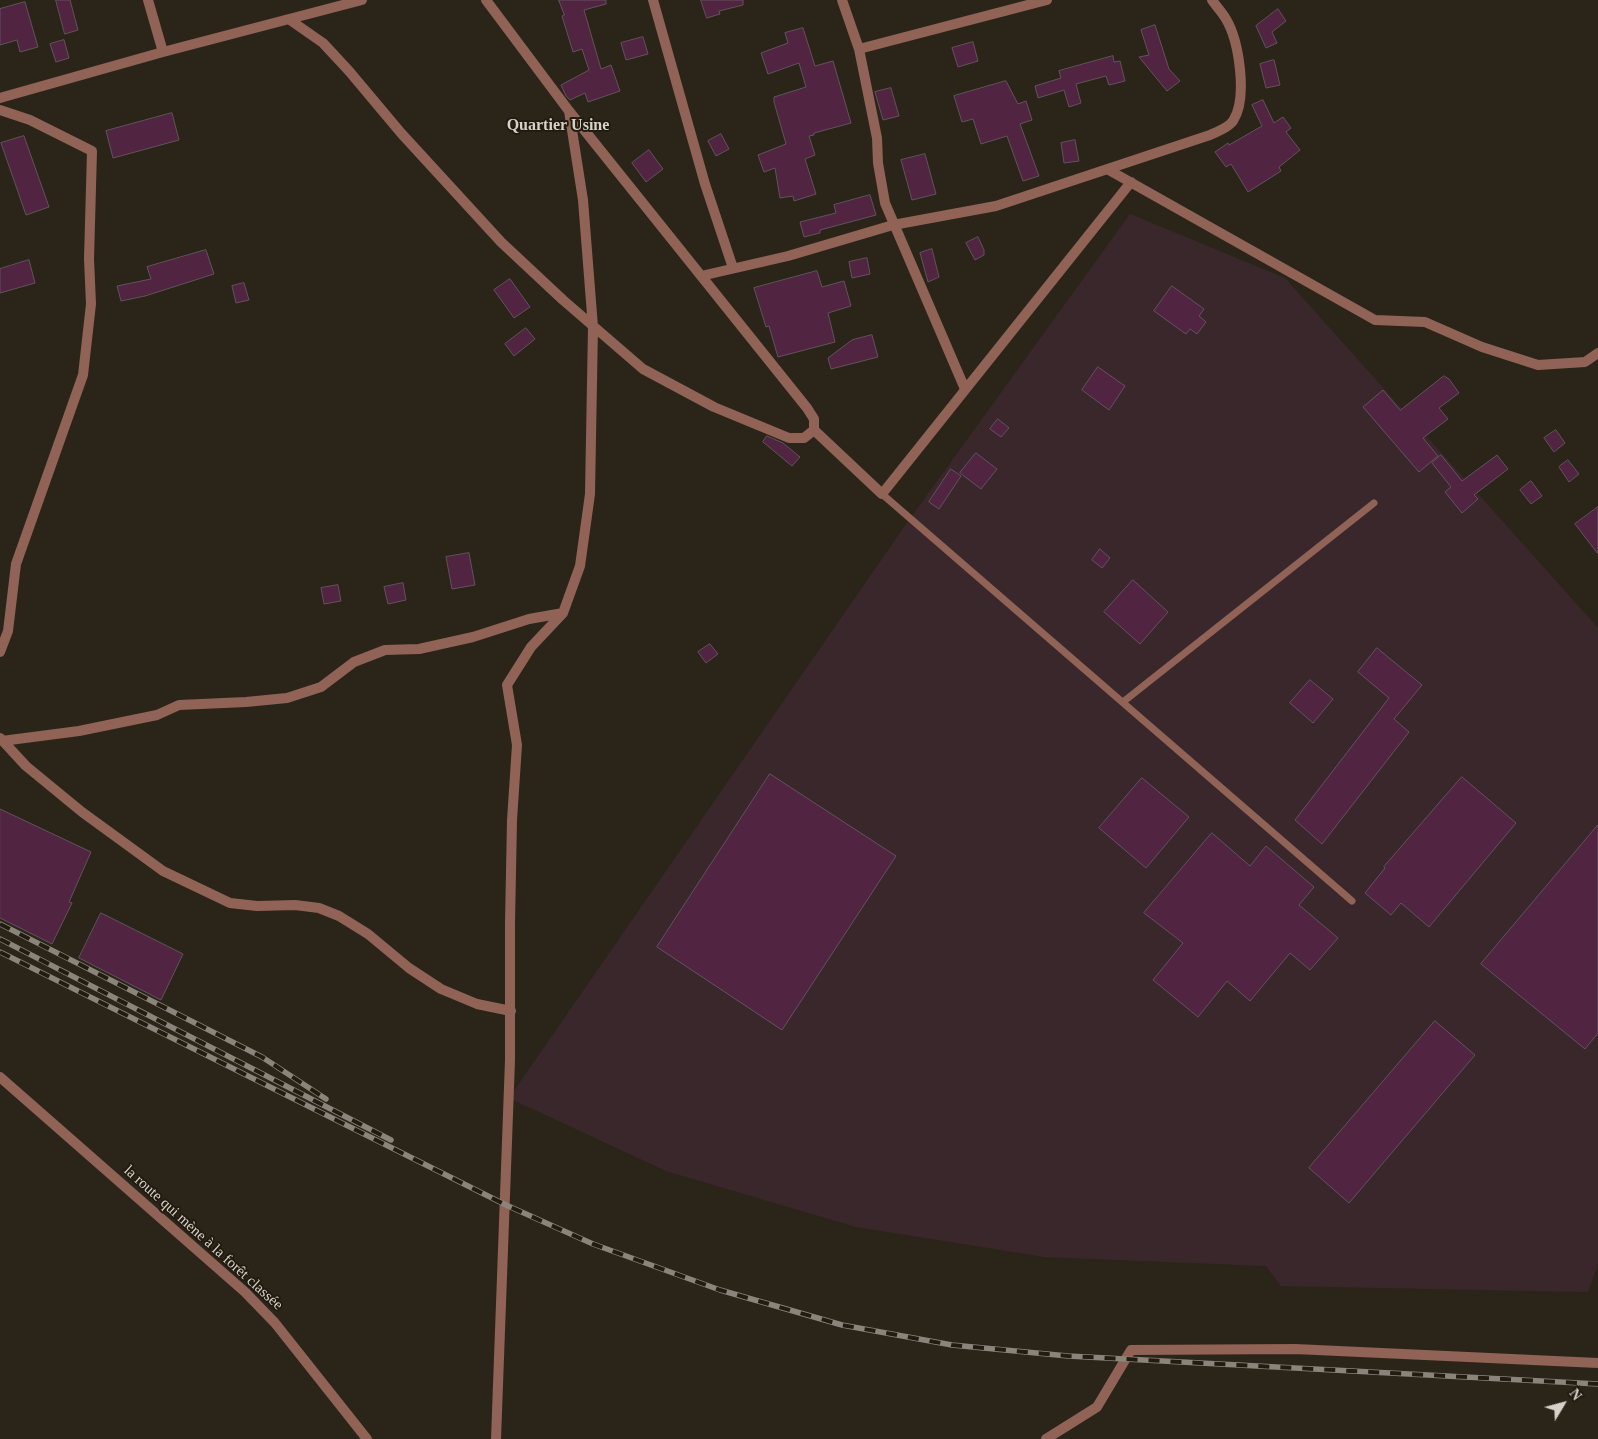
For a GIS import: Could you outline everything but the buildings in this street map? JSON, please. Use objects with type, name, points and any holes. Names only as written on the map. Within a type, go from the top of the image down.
[{"type":"street","points":[[148,0],[163,52]]},
{"type":"street","points":[[0,98],[163,52],[362,0]]},
{"type":"street","points":[[486,0],[569,112],[808,408],[814,419],[814,430],[882,494],[1131,182]]},
{"type":"street","points":[[653,0],[705,184],[733,268]]},
{"type":"street","points":[[842,0],[859,50],[877,138],[878,164],[885,203],[965,388]]},
{"type":"street","points":[[859,50],[1047,0]]},
{"type":"street","points":[[701,276],[788,256],[894,225],[996,206],[1210,136],[1232,122],[1240,104],[1240,75],[1236,43],[1226,19],[1212,0]]},
{"type":"street","points":[[290,20],[323,44],[349,71],[401,133],[501,242],[593,326],[644,369],[714,407],[789,438],[804,438],[814,430]]},
{"type":"street","points":[[0,110],[30,120],[92,151],[91,304],[83,375],[16,564],[8,631],[0,652]]},
{"type":"street","points":[[496,1439],[506,1205],[511,1011],[512,820],[517,745],[507,685],[531,647],[563,614],[580,566],[590,494],[593,326],[583,200],[569,112]]},
{"type":"street","points":[[1108,169],[1375,320],[1426,322],[1482,347],[1538,365],[1585,362],[1598,352]]},
{"type":"street","points":[[1,739],[80,731],[157,714],[179,705],[287,698],[321,687],[354,662],[385,650],[419,648],[473,637],[529,619],[563,614]]},
{"type":"street","points":[[1,739],[26,766],[82,812],[163,871],[230,903],[257,906],[295,905],[319,908],[339,916],[368,934],[409,968],[441,989],[477,1004],[511,1011]]},
{"type":"street","name":"la route qui mène à la forêt classée","points":[[0,1077],[263,1310],[367,1439]]},
{"type":"street","points":[[1046,1439],[1097,1407],[1131,1350],[1295,1349],[1598,1363]]},
{"type":"lane","points":[[882,494],[1352,901]]},
{"type":"lane","points":[[1123,702],[1374,503]]},
{"type":"shaded area","points":[[1130,214],[1285,278],[1598,628],[1598,1264],[1588,1292],[1281,1286],[1266,1266],[1045,1257],[856,1227],[666,1171],[509,1098],[904,527]]},
{"type":"railway","points":[[0,924],[262,1057],[326,1099]]},
{"type":"railway","points":[[0,939],[391,1140]]},
{"type":"railway","points":[[0,952],[506,1205],[593,1244],[720,1290],[842,1325],[952,1345],[1068,1356],[1598,1384]]},
{"type":"district","name":"Quartier Usine","points":[[558,126]]}]
